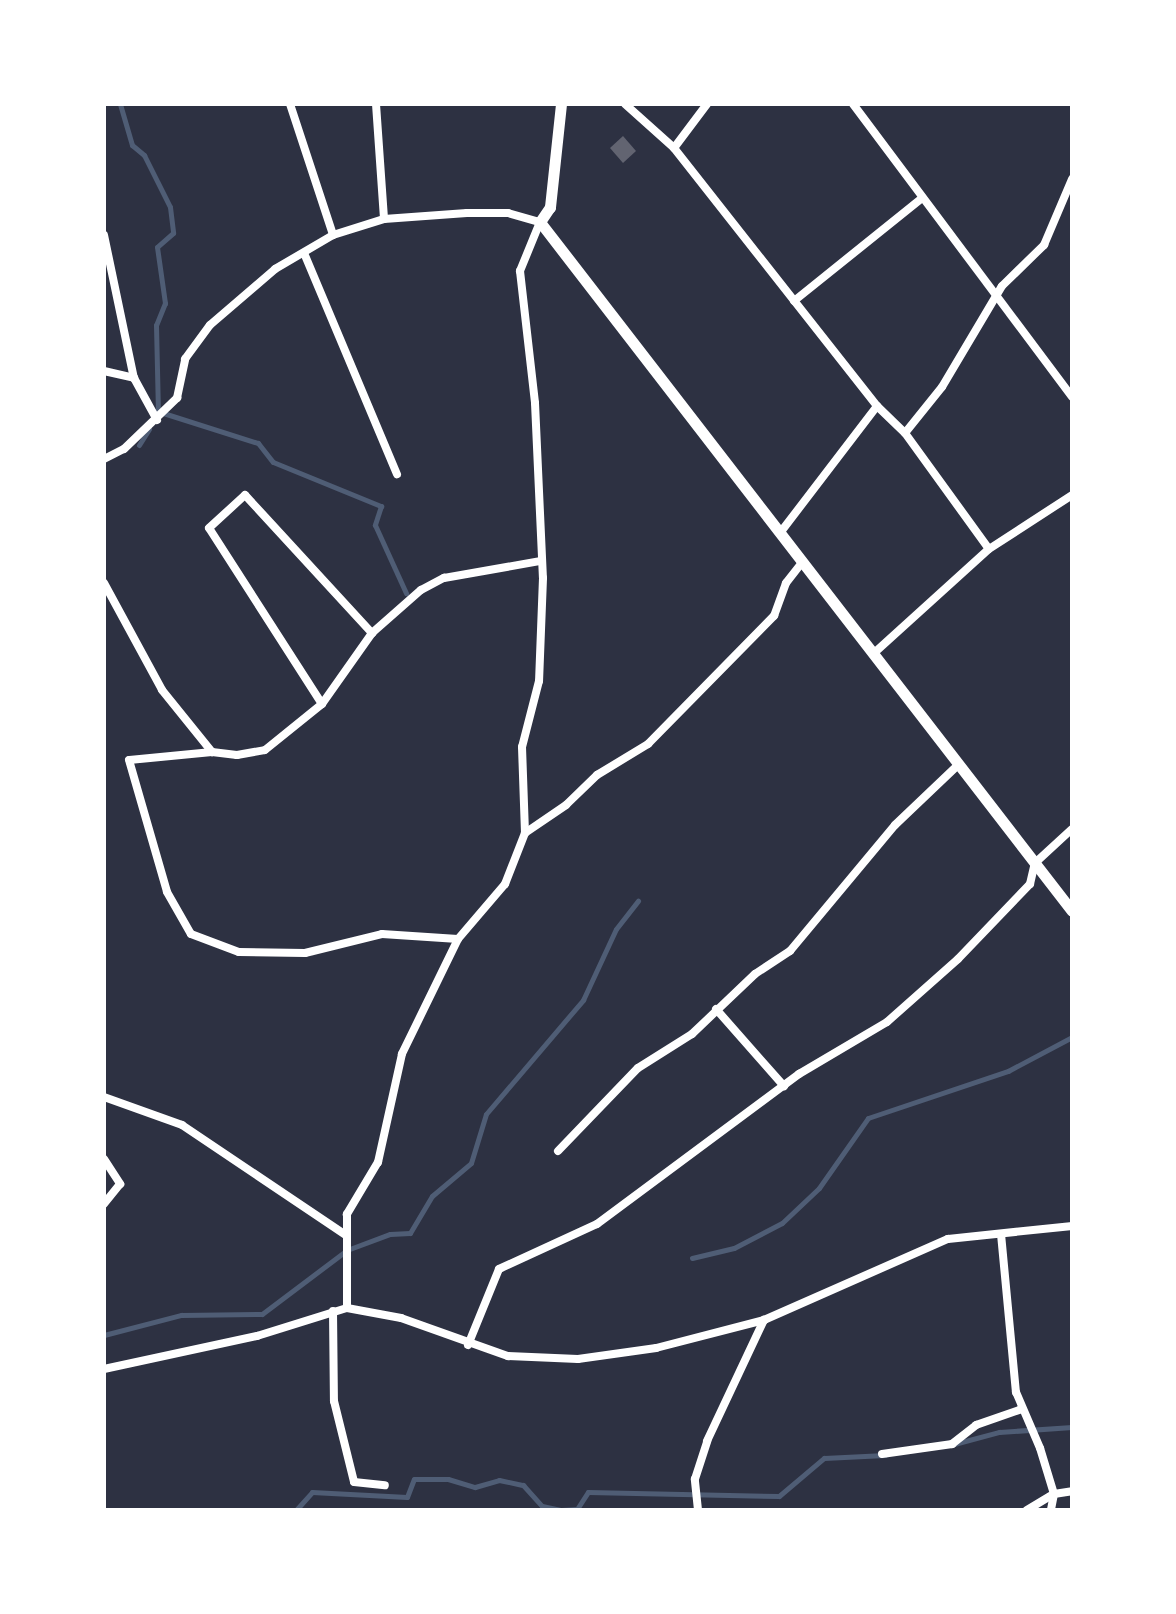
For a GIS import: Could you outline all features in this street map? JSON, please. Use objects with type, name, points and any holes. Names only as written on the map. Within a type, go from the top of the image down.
[{"type":"street","points":[[290,104],[333,235]]},
{"type":"street","points":[[376,104],[384,219]]},
{"type":"street","points":[[347,1308],[347,1214],[378,1162],[402,1054],[458,939],[505,884],[525,833],[522,747],[539,681],[540,561],[535,403],[520,271],[540,222],[550,207],[561,104]]},
{"type":"street","points":[[625,104],[674,148],[877,406],[905,433],[989,549]]},
{"type":"street","points":[[674,148],[707,104]]},
{"type":"street","points":[[853,104],[899,162],[921,199],[997,302],[1072,397]]},
{"type":"street","points":[[905,433],[997,302],[1002,286],[1044,245],[1072,179]]},
{"type":"street","points":[[794,301],[921,199]]},
{"type":"street","points":[[104,459],[157,420],[177,398],[185,359],[210,325],[275,269],[333,235],[384,219],[508,213],[540,222],[801,564],[1072,911]]},
{"type":"street","points":[[104,235],[134,378],[157,420]]},
{"type":"street","points":[[304,253],[397,474]]},
{"type":"street","points":[[104,371],[134,378]]},
{"type":"street","points":[[780,533],[877,406]]},
{"type":"street","points":[[322,704],[209,528],[245,495],[372,633]]},
{"type":"street","points":[[873,654],[989,549],[1072,495]]},
{"type":"street","points":[[458,939],[382,934],[305,953],[239,952],[191,934],[167,892],[129,760],[212,752],[237,755],[265,750],[322,704],[372,633],[421,590],[444,578],[540,561]]},
{"type":"street","points":[[525,833],[566,805],[597,775],[648,744],[774,616],[786,583],[801,564]]},
{"type":"street","points":[[104,583],[144,665],[212,752]]},
{"type":"street","points":[[558,1151],[638,1068],[692,1034],[716,1009],[790,951],[895,825],[958,765]]},
{"type":"street","points":[[468,1345],[499,1269],[597,1224],[784,1086],[887,1022],[958,959],[1030,884],[1035,863],[1072,829]]},
{"type":"street","points":[[716,1009],[784,1086]]},
{"type":"street","points":[[104,1097],[182,1125],[346,1235]]},
{"type":"street","points":[[104,1159],[120,1184],[104,1204]]},
{"type":"street","points":[[104,1369],[257,1336],[347,1308],[401,1318],[468,1345],[508,1356],[578,1359],[656,1348],[764,1320],[948,1239],[1072,1226]]},
{"type":"street","points":[[1001,1234],[1007,1334],[1022,1409],[1054,1494],[1051,1510]]},
{"type":"street","points":[[333,1311],[334,1401],[354,1482],[385,1485]]},
{"type":"street","points":[[698,1510],[695,1479],[707,1441],[764,1320]]},
{"type":"street","points":[[882,1454],[952,1444],[976,1425],[1022,1409]]},
{"type":"street","points":[[1027,1510],[1054,1494],[1072,1491]]},
{"type":"building","points":[[623,136],[636,151],[623,163],[610,148]]},
{"type":"waterway","points":[[120,104],[132,145],[144,155],[170,207],[173,233],[157,247],[165,303],[156,325],[158,414]]},
{"type":"waterway","points":[[160,412],[258,443],[273,462],[381,506],[375,525],[406,593]]},
{"type":"waterway","points":[[139,445],[149,429]]},
{"type":"waterway","points":[[104,1335],[181,1315],[262,1314],[347,1250],[390,1234],[410,1233],[432,1196],[471,1163],[486,1114],[583,1000],[616,929],[638,901]]},
{"type":"waterway","points":[[692,1258],[734,1248],[782,1223],[819,1188],[868,1118],[1008,1071],[1072,1037]]},
{"type":"waterway","points":[[954,1444],[999,1432],[1072,1427]]},
{"type":"waterway","points":[[296,1510],[312,1492],[407,1497],[414,1479],[448,1479],[475,1487],[499,1480],[523,1485],[542,1506],[561,1510],[577,1509],[588,1492],[779,1496],[824,1458],[885,1455]]}]
